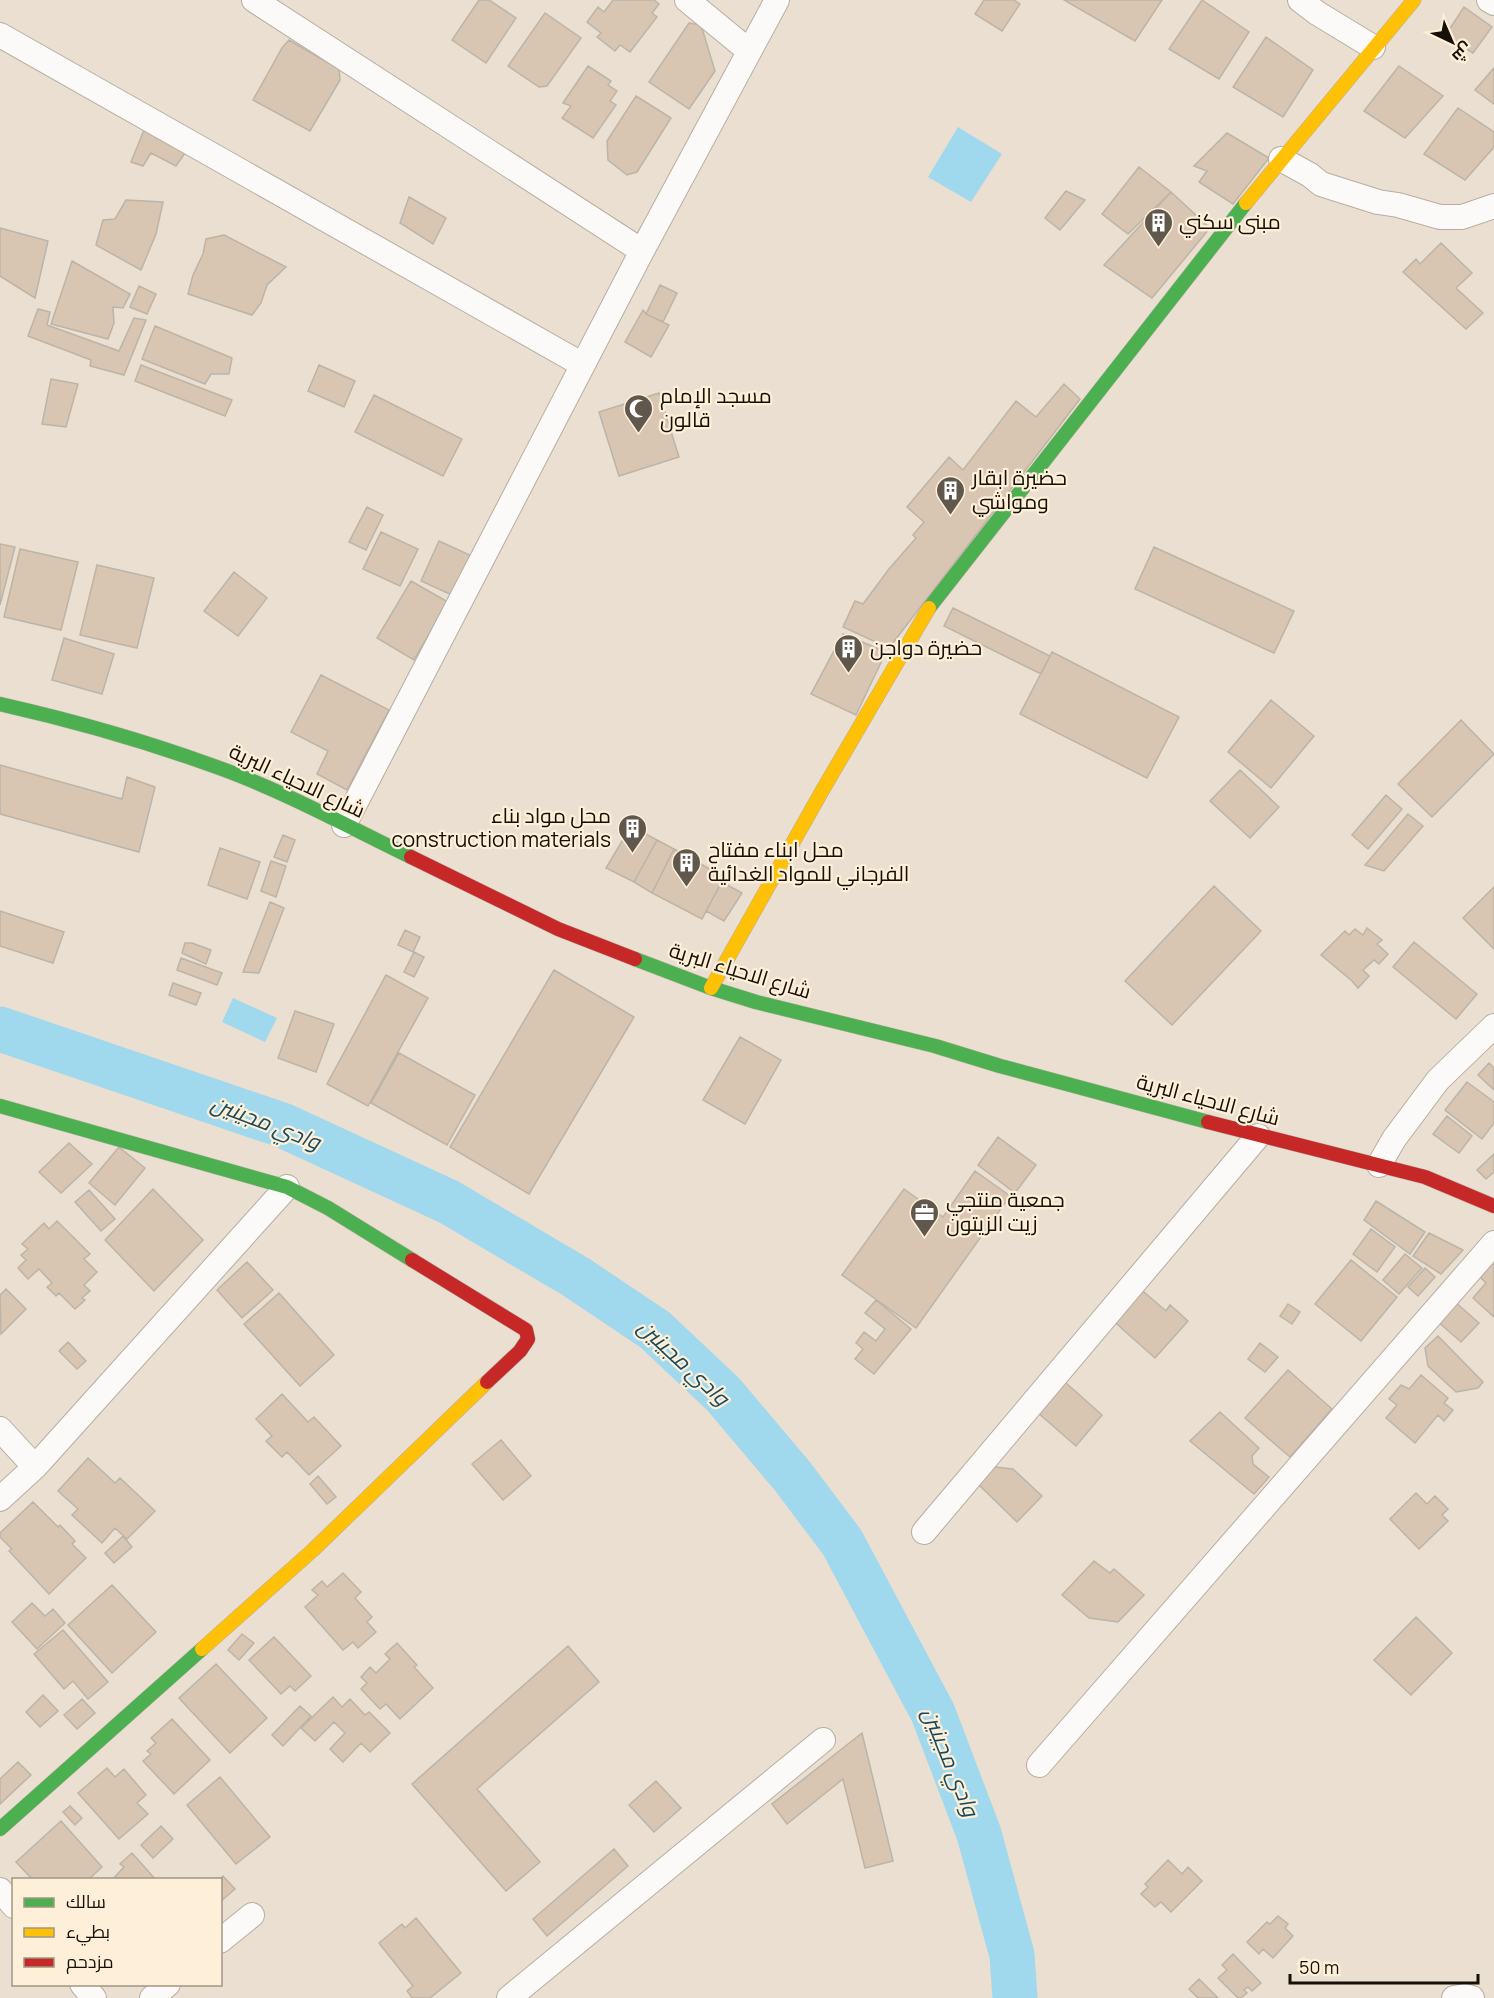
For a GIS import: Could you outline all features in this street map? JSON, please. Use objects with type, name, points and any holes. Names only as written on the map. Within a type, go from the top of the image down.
[{"type":"street","points":[[254,0],[642,251]]},
{"type":"street","points":[[687,0],[749,51]]},
{"type":"street","points":[[344,825],[642,251],[777,0]]},
{"type":"street","points":[[1300,0],[1326,19],[1373,47]]},
{"type":"street","points":[[711,988],[822,790],[933,602],[1066,429],[1281,159],[1414,0]]},
{"type":"street","points":[[1489,0],[1494,3]]},
{"type":"street","points":[[0,35],[583,366]]},
{"type":"street","points":[[1281,159],[1310,175],[1321,184],[1378,202],[1440,217],[1462,217],[1494,206]]},
{"type":"street","name":"شارع الاحياء البرية","points":[[0,704],[66,719],[212,765],[275,791],[558,929],[711,988],[756,1002],[935,1046],[1000,1066],[1258,1136],[1379,1164],[1425,1177],[1494,1206]]},
{"type":"street","points":[[1379,1164],[1394,1139],[1438,1080],[1494,1026]]},
{"type":"street","points":[[0,1106],[287,1187],[337,1213],[526,1330],[528,1339],[520,1351],[313,1550],[0,1829]]},
{"type":"street","points":[[924,1532],[1258,1136]]},
{"type":"street","points":[[0,1499],[35,1467],[287,1187]]},
{"type":"street","points":[[1039,1766],[1494,1243]]},
{"type":"street","points":[[0,1429],[35,1467]]},
{"type":"street","points":[[509,1998],[823,1740]]},
{"type":"street","points":[[0,1890],[12,1904]]},
{"type":"street","points":[[222,1939],[252,1915]]},
{"type":"street","points":[[84,1986],[94,1998]]},
{"type":"street","points":[[152,1998],[166,1986]]},
{"type":"street","points":[[1454,1998],[1466,1996],[1472,1998]]},
{"type":"water","points":[[958,127],[1002,154],[971,202],[928,177]]},
{"type":"water","points":[[233,998],[277,1018],[265,1042],[222,1022]]},
{"type":"building","points":[[479,0],[489,0],[516,18],[486,63],[452,40]]},
{"type":"building","points":[[613,0],[654,0],[659,4],[652,13],[657,17],[630,52],[620,45],[615,51],[597,37],[601,33],[587,22],[598,7],[604,12]]},
{"type":"building","points":[[984,0],[1014,0],[1020,4],[1002,31],[975,14]]},
{"type":"building","points":[[1064,0],[1162,0],[1135,41]]},
{"type":"building","points":[[1202,0],[1249,32],[1219,79],[1169,49]]},
{"type":"building","points":[[1464,7],[1492,27],[1473,53],[1445,36]]},
{"type":"building","points":[[545,13],[581,38],[547,86],[539,87],[508,66]]},
{"type":"building","points":[[689,23],[701,25],[715,71],[689,109],[649,82]]},
{"type":"building","points":[[1266,37],[1313,70],[1283,117],[1233,87]]},
{"type":"building","points":[[289,40],[339,69],[340,80],[310,131],[253,100],[282,48]]},
{"type":"building","points":[[588,66],[611,81],[608,85],[617,91],[610,101],[616,105],[593,138],[562,118],[571,106],[563,103]]},
{"type":"building","points":[[1399,66],[1443,96],[1405,138],[1364,111]]},
{"type":"building","points":[[1494,68],[1494,104],[1475,90]]},
{"type":"building","points":[[636,96],[671,118],[637,172],[627,175],[608,160],[607,141]]},
{"type":"building","points":[[1458,108],[1494,132],[1494,147],[1465,180],[1424,154]]},
{"type":"building","points":[[144,130],[185,153],[176,166],[151,153],[143,166],[131,162]]},
{"type":"building","points":[[1227,133],[1269,158],[1233,204],[1199,182],[1207,171],[1194,166]]},
{"type":"building","name":"مبنى سكني","points":[[1139,167],[1171,192],[1128,234],[1102,214]]},
{"type":"building","points":[[1066,191],[1085,200],[1060,230],[1045,218]]},
{"type":"building","name":"مبنى سكني","points":[[1171,192],[1210,228],[1152,298],[1104,265]]},
{"type":"building","points":[[409,197],[446,218],[433,244],[400,223]]},
{"type":"building","points":[[126,200],[163,202],[156,234],[141,270],[96,245],[103,220],[115,219]]},
{"type":"building","points":[[0,228],[48,241],[35,298],[0,276]]},
{"type":"building","points":[[224,235],[286,267],[267,285],[261,303],[252,315],[188,294],[193,275],[203,254],[206,239]]},
{"type":"building","points":[[1441,243],[1472,273],[1456,288],[1483,313],[1466,329],[1403,272],[1416,259],[1420,264]]},
{"type":"building","points":[[72,261],[130,294],[123,308],[113,307],[114,323],[108,339],[51,324]]},
{"type":"building","points":[[660,285],[677,293],[663,322],[646,314]]},
{"type":"building","points":[[139,286],[156,294],[147,314],[130,307]]},
{"type":"building","points":[[38,309],[50,312],[47,325],[119,351],[134,318],[146,320],[124,375],[90,366],[91,360],[28,336]]},
{"type":"building","points":[[643,310],[646,314],[669,325],[651,357],[625,342]]},
{"type":"building","points":[[155,326],[232,358],[229,374],[211,374],[205,384],[142,359]]},
{"type":"building","points":[[141,365],[232,400],[225,416],[135,381]]},
{"type":"building","points":[[319,365],[355,381],[344,407],[308,391]]},
{"type":"building","points":[[51,379],[78,384],[66,427],[42,424]]},
{"type":"building","name":"حضيرة ابقار ومواشي","points":[[1064,384],[1080,399],[889,648],[843,627],[855,601],[863,604],[916,538],[913,535],[924,522],[907,507],[949,457],[963,470],[1016,401],[1036,417]]},
{"type":"building","name":"مسجد الإمام قالون","points":[[659,393],[679,457],[619,476],[599,412]]},
{"type":"building","points":[[374,395],[462,439],[443,476],[355,432]]},
{"type":"building","points":[[367,507],[383,515],[366,550],[349,542]]},
{"type":"building","points":[[381,532],[418,549],[400,586],[363,569]]},
{"type":"building","points":[[439,541],[472,556],[454,596],[421,581]]},
{"type":"building","points":[[0,544],[15,547],[0,605]]},
{"type":"building","points":[[1154,547],[1294,611],[1274,653],[1135,589]]},
{"type":"building","points":[[20,549],[78,562],[61,630],[4,617]]},
{"type":"building","points":[[97,565],[154,578],[137,648],[80,635]]},
{"type":"building","points":[[234,572],[267,598],[238,636],[204,611]]},
{"type":"building","points":[[411,581],[448,602],[414,660],[377,638]]},
{"type":"building","points":[[953,608],[1050,656],[1041,674],[944,626]]},
{"type":"building","name":"حضيرة دواجن","points":[[843,634],[886,652],[856,715],[811,694]]},
{"type":"building","points":[[64,638],[114,654],[102,694],[52,680]]},
{"type":"building","points":[[1052,652],[1179,717],[1147,778],[1020,714]]},
{"type":"building","points":[[321,675],[389,710],[347,790],[317,774],[328,751],[291,732]]},
{"type":"building","points":[[1271,700],[1314,736],[1271,788],[1228,752]]},
{"type":"building","points":[[1461,720],[1494,754],[1432,817],[1398,784]]},
{"type":"building","points":[[0,765],[122,799],[127,777],[155,787],[139,852],[0,814]]},
{"type":"building","points":[[1240,770],[1279,807],[1250,838],[1210,801]]},
{"type":"building","points":[[1386,795],[1402,809],[1368,849],[1352,835]]},
{"type":"building","points":[[1408,814],[1423,826],[1384,871],[1365,865]]},
{"type":"building","name":"محل مواد بناء construction materials","points":[[631,826],[657,840],[634,882],[606,868]]},
{"type":"building","points":[[283,835],[295,840],[287,862],[274,857]]},
{"type":"building","points":[[657,840],[674,849],[652,893],[634,882]]},
{"type":"building","points":[[220,848],[260,862],[247,899],[208,885]]},
{"type":"building","name":"محل ابناء مفتاح الفرجاني للمواد الغدائية","points":[[674,849],[724,877],[702,919],[652,893]]},
{"type":"building","points":[[271,861],[286,866],[276,897],[261,891]]},
{"type":"building","points":[[722,882],[742,893],[724,921],[706,911]]},
{"type":"building","points":[[1214,886],[1261,931],[1172,1025],[1125,981]]},
{"type":"building","points":[[1494,887],[1494,949],[1463,918]]},
{"type":"building","points":[[270,902],[284,908],[259,973],[243,972]]},
{"type":"building","points":[[0,911],[64,932],[53,963],[0,946]]},
{"type":"building","points":[[1367,928],[1382,940],[1377,944],[1388,954],[1379,964],[1374,960],[1363,970],[1369,976],[1358,988],[1321,955],[1345,931],[1349,935],[1355,929],[1363,935]]},
{"type":"building","points":[[405,930],[420,937],[413,952],[398,945]]},
{"type":"building","points":[[1414,942],[1477,994],[1456,1019],[1393,967]]},
{"type":"building","points":[[185,943],[192,943],[211,950],[206,964],[182,953]]},
{"type":"building","points":[[414,952],[424,957],[414,977],[404,972]]},
{"type":"building","points":[[181,958],[222,973],[217,985],[177,970]]},
{"type":"building","points":[[554,970],[634,1017],[529,1194],[450,1147]]},
{"type":"building","points":[[386,975],[428,998],[368,1106],[327,1084]]},
{"type":"building","points":[[173,983],[201,993],[196,1005],[169,995]]},
{"type":"building","points":[[295,1011],[334,1024],[316,1072],[278,1058]]},
{"type":"building","points":[[740,1037],[781,1060],[745,1124],[703,1100]]},
{"type":"building","points":[[399,1053],[475,1095],[447,1145],[371,1103]]},
{"type":"building","points":[[1489,1063],[1494,1068],[1494,1090],[1478,1075]]},
{"type":"building","points":[[1467,1082],[1494,1102],[1494,1123],[1482,1139],[1445,1110]]},
{"type":"building","points":[[1447,1116],[1472,1136],[1459,1153],[1433,1134]]},
{"type":"building","points":[[998,1137],[1036,1165],[1015,1193],[978,1165]]},
{"type":"building","points":[[69,1143],[92,1164],[61,1193],[39,1172]]},
{"type":"building","points":[[119,1147],[145,1168],[115,1205],[89,1183]]},
{"type":"building","points":[[1494,1154],[1494,1172],[1486,1179],[1477,1170]]},
{"type":"building","points":[[975,1171],[1010,1196],[916,1328],[842,1275],[904,1189],[943,1217]]},
{"type":"building","points":[[153,1189],[203,1240],[154,1291],[105,1240]]},
{"type":"building","points":[[89,1190],[115,1219],[101,1231],[75,1202]]},
{"type":"building","points":[[1376,1201],[1425,1232],[1410,1254],[1364,1220]]},
{"type":"building","points":[[57,1221],[90,1254],[84,1259],[97,1272],[84,1285],[90,1291],[82,1298],[85,1300],[75,1309],[59,1293],[56,1296],[47,1287],[52,1283],[39,1269],[28,1279],[18,1268],[26,1260],[21,1255],[28,1249],[22,1244],[44,1223],[49,1229]]},
{"type":"building","points":[[1371,1229],[1395,1247],[1377,1272],[1353,1254]]},
{"type":"building","points":[[1429,1233],[1463,1250],[1441,1274],[1413,1256]]},
{"type":"building","points":[[1405,1254],[1422,1268],[1399,1294],[1383,1280]]},
{"type":"building","points":[[1351,1260],[1397,1297],[1361,1341],[1315,1304]]},
{"type":"building","points":[[1489,1261],[1494,1265],[1494,1317],[1473,1298],[1486,1283],[1477,1274]]},
{"type":"building","points":[[247,1262],[273,1290],[242,1318],[217,1290]]},
{"type":"building","points":[[1425,1268],[1435,1277],[1418,1296],[1408,1287]]},
{"type":"building","points":[[1137,1286],[1166,1311],[1170,1305],[1188,1321],[1155,1358],[1110,1318]]},
{"type":"building","points":[[6,1289],[26,1309],[1,1334],[0,1295]]},
{"type":"building","points":[[279,1293],[334,1355],[300,1386],[244,1324]]},
{"type":"building","points":[[876,1300],[911,1329],[874,1374],[855,1359],[863,1349],[856,1343],[864,1332],[876,1341],[885,1329],[865,1313]]},
{"type":"building","points":[[1454,1301],[1479,1323],[1461,1342],[1436,1320]]},
{"type":"building","points":[[1288,1304],[1300,1312],[1292,1324],[1280,1316]]},
{"type":"building","points":[[1438,1336],[1483,1382],[1478,1388],[1456,1392],[1428,1366],[1425,1348]]},
{"type":"building","points":[[68,1342],[86,1361],[77,1369],[59,1351]]},
{"type":"building","points":[[1260,1343],[1278,1357],[1265,1372],[1248,1359]]},
{"type":"building","points":[[1288,1370],[1332,1409],[1290,1457],[1245,1418]]},
{"type":"building","points":[[1421,1375],[1448,1398],[1444,1403],[1453,1410],[1444,1421],[1438,1415],[1415,1443],[1386,1418],[1397,1405],[1389,1399],[1401,1385],[1409,1389]]},
{"type":"building","points":[[1065,1382],[1102,1415],[1076,1446],[1038,1413]]},
{"type":"building","points":[[282,1394],[308,1422],[314,1417],[341,1446],[309,1475],[287,1452],[282,1457],[266,1441],[272,1436],[256,1419]]},
{"type":"building","points":[[1220,1412],[1259,1448],[1252,1456],[1253,1464],[1269,1477],[1254,1494],[1190,1441]]},
{"type":"building","points":[[501,1440],[531,1476],[503,1500],[472,1464]]},
{"type":"building","points":[[88,1458],[115,1483],[120,1478],[155,1511],[127,1539],[115,1528],[102,1543],[72,1515],[78,1509],[58,1491]]},
{"type":"building","points":[[995,1467],[1013,1469],[1042,1496],[1017,1522],[978,1484]]},
{"type":"building","points":[[318,1476],[336,1497],[327,1504],[310,1484]]},
{"type":"building","points":[[1416,1493],[1427,1504],[1435,1496],[1448,1509],[1442,1515],[1448,1521],[1419,1549],[1390,1519]]},
{"type":"building","points":[[33,1502],[58,1527],[60,1525],[75,1541],[72,1544],[86,1558],[49,1594],[9,1551],[12,1549],[0,1537],[0,1533]]},
{"type":"building","points":[[123,1536],[132,1547],[114,1563],[105,1553]]},
{"type":"building","points":[[1094,1561],[1110,1573],[1114,1569],[1144,1595],[1118,1622],[1089,1618],[1062,1595]]},
{"type":"building","points":[[343,1573],[361,1592],[355,1598],[372,1617],[367,1622],[376,1632],[358,1648],[353,1642],[343,1650],[305,1607],[318,1595],[312,1590],[322,1581],[327,1587]]},
{"type":"building","points":[[112,1585],[156,1632],[112,1673],[68,1625]]},
{"type":"building","points":[[32,1603],[45,1616],[53,1609],[65,1623],[37,1649],[12,1622]]},
{"type":"building","points":[[1416,1617],[1452,1653],[1411,1695],[1374,1660]]},
{"type":"building","points":[[63,1630],[108,1682],[88,1699],[73,1681],[64,1689],[34,1654]]},
{"type":"building","points":[[242,1634],[254,1643],[239,1660],[228,1650]]},
{"type":"building","points":[[274,1637],[311,1676],[295,1691],[290,1686],[281,1694],[249,1660]]},
{"type":"building","points":[[397,1643],[417,1665],[414,1667],[433,1688],[400,1719],[386,1704],[380,1709],[361,1689],[367,1683],[361,1677],[370,1667],[376,1673],[390,1659],[385,1654]]},
{"type":"building","points":[[568,1646],[599,1682],[477,1789],[540,1862],[506,1891],[412,1784]]},
{"type":"building","points":[[216,1664],[267,1718],[230,1753],[179,1698]]},
{"type":"building","points":[[43,1695],[58,1711],[40,1727],[26,1712]]},
{"type":"building","points":[[333,1697],[342,1707],[350,1699],[365,1715],[369,1712],[390,1733],[370,1752],[361,1743],[343,1762],[330,1749],[345,1733],[334,1722],[315,1741],[301,1728]]},
{"type":"building","points":[[82,1699],[95,1713],[77,1729],[64,1715]]},
{"type":"building","points":[[300,1706],[311,1716],[283,1746],[272,1735]]},
{"type":"building","points":[[172,1719],[210,1760],[174,1794],[143,1761],[151,1754],[147,1751],[156,1743],[151,1738]]},
{"type":"building","points":[[862,1733],[893,1861],[865,1868],[843,1779],[787,1824],[772,1804]]},
{"type":"building","points":[[18,1762],[31,1775],[0,1804],[0,1779]]},
{"type":"building","points":[[107,1768],[115,1777],[124,1769],[146,1795],[137,1803],[148,1814],[119,1839],[78,1793]]},
{"type":"building","points":[[220,1777],[270,1837],[236,1864],[187,1805]]},
{"type":"building","points":[[656,1781],[681,1808],[654,1832],[629,1805]]},
{"type":"building","points":[[70,1806],[82,1818],[75,1825],[63,1812]]},
{"type":"building","points":[[61,1821],[102,1867],[90,1878],[31,1878],[16,1862]]},
{"type":"building","points":[[161,1826],[173,1839],[153,1858],[141,1845]]},
{"type":"building","points":[[614,1849],[628,1866],[547,1936],[533,1919]]},
{"type":"building","points":[[132,1853],[154,1878],[114,1878],[124,1867],[120,1864]]},
{"type":"building","points":[[1168,1860],[1182,1874],[1188,1867],[1202,1881],[1171,1912],[1161,1902],[1155,1907],[1141,1894],[1148,1887],[1145,1884]]},
{"type":"building","points":[[223,1876],[235,1889],[222,1900],[222,1878]]},
{"type":"building","points":[[1278,1916],[1288,1924],[1285,1928],[1293,1936],[1273,1958],[1263,1949],[1259,1954],[1247,1942],[1267,1922],[1270,1924]]},
{"type":"building","points":[[416,1918],[461,1973],[430,1998],[412,1998],[407,1991],[413,1986],[379,1943],[402,1924],[405,1928]]},
{"type":"building","points":[[1233,1954],[1261,1983],[1252,1991],[1248,1987],[1244,1990],[1247,1993],[1241,1998],[1238,1998],[1218,1978],[1227,1970],[1222,1965]]},
{"type":"building","points":[[1199,1979],[1218,1998],[1198,1998],[1189,1989]]},
{"type":"waterway","name":"وادي مجينين","points":[[0,1029],[282,1125],[449,1202],[576,1277],[655,1330],[723,1394],[793,1477],[842,1542],[933,1713],[979,1834],[1012,1955],[1015,1998]]},
{"type":"traffic: fast","points":[[929,608],[1246,203]]},
{"type":"traffic: fast","points":[[0,704],[133,739],[237,775],[312,808],[411,857]]},
{"type":"traffic: fast","points":[[635,959],[711,988],[756,1002],[935,1046],[1000,1066],[1208,1122]]},
{"type":"traffic: fast","points":[[0,1106],[287,1187],[328,1208],[412,1260]]},
{"type":"traffic: fast","points":[[0,1829],[202,1649]]},
{"type":"traffic: slow","points":[[1246,203],[1414,0]]},
{"type":"traffic: slow","points":[[711,988],[929,608]]},
{"type":"traffic: slow","points":[[202,1649],[313,1550],[487,1382]]},
{"type":"traffic: jam","points":[[411,857],[558,929],[635,959]]},
{"type":"traffic: jam","points":[[1208,1122],[1425,1177],[1494,1206]]},
{"type":"traffic: jam","points":[[412,1260],[526,1330],[528,1339],[520,1351],[487,1382]]},
{"type":"place","name":"مبنى سكني","points":[[1158,248]]},
{"type":"place","name":"مسجد الإمام قالون","points":[[639,434]]},
{"type":"place","name":"حضيرة ابقار ومواشي","points":[[951,516]]},
{"type":"place","name":"حضيرة دواجن","points":[[849,674]]},
{"type":"place","name":"محل مواد بناء construction materials","points":[[632,854]]},
{"type":"place","name":"محل ابناء مفتاح الفرجاني للمواد الغدائية","points":[[687,888]]},
{"type":"place","name":"جمعية منتجي زيت الزيتون","points":[[925,1238]]}]
